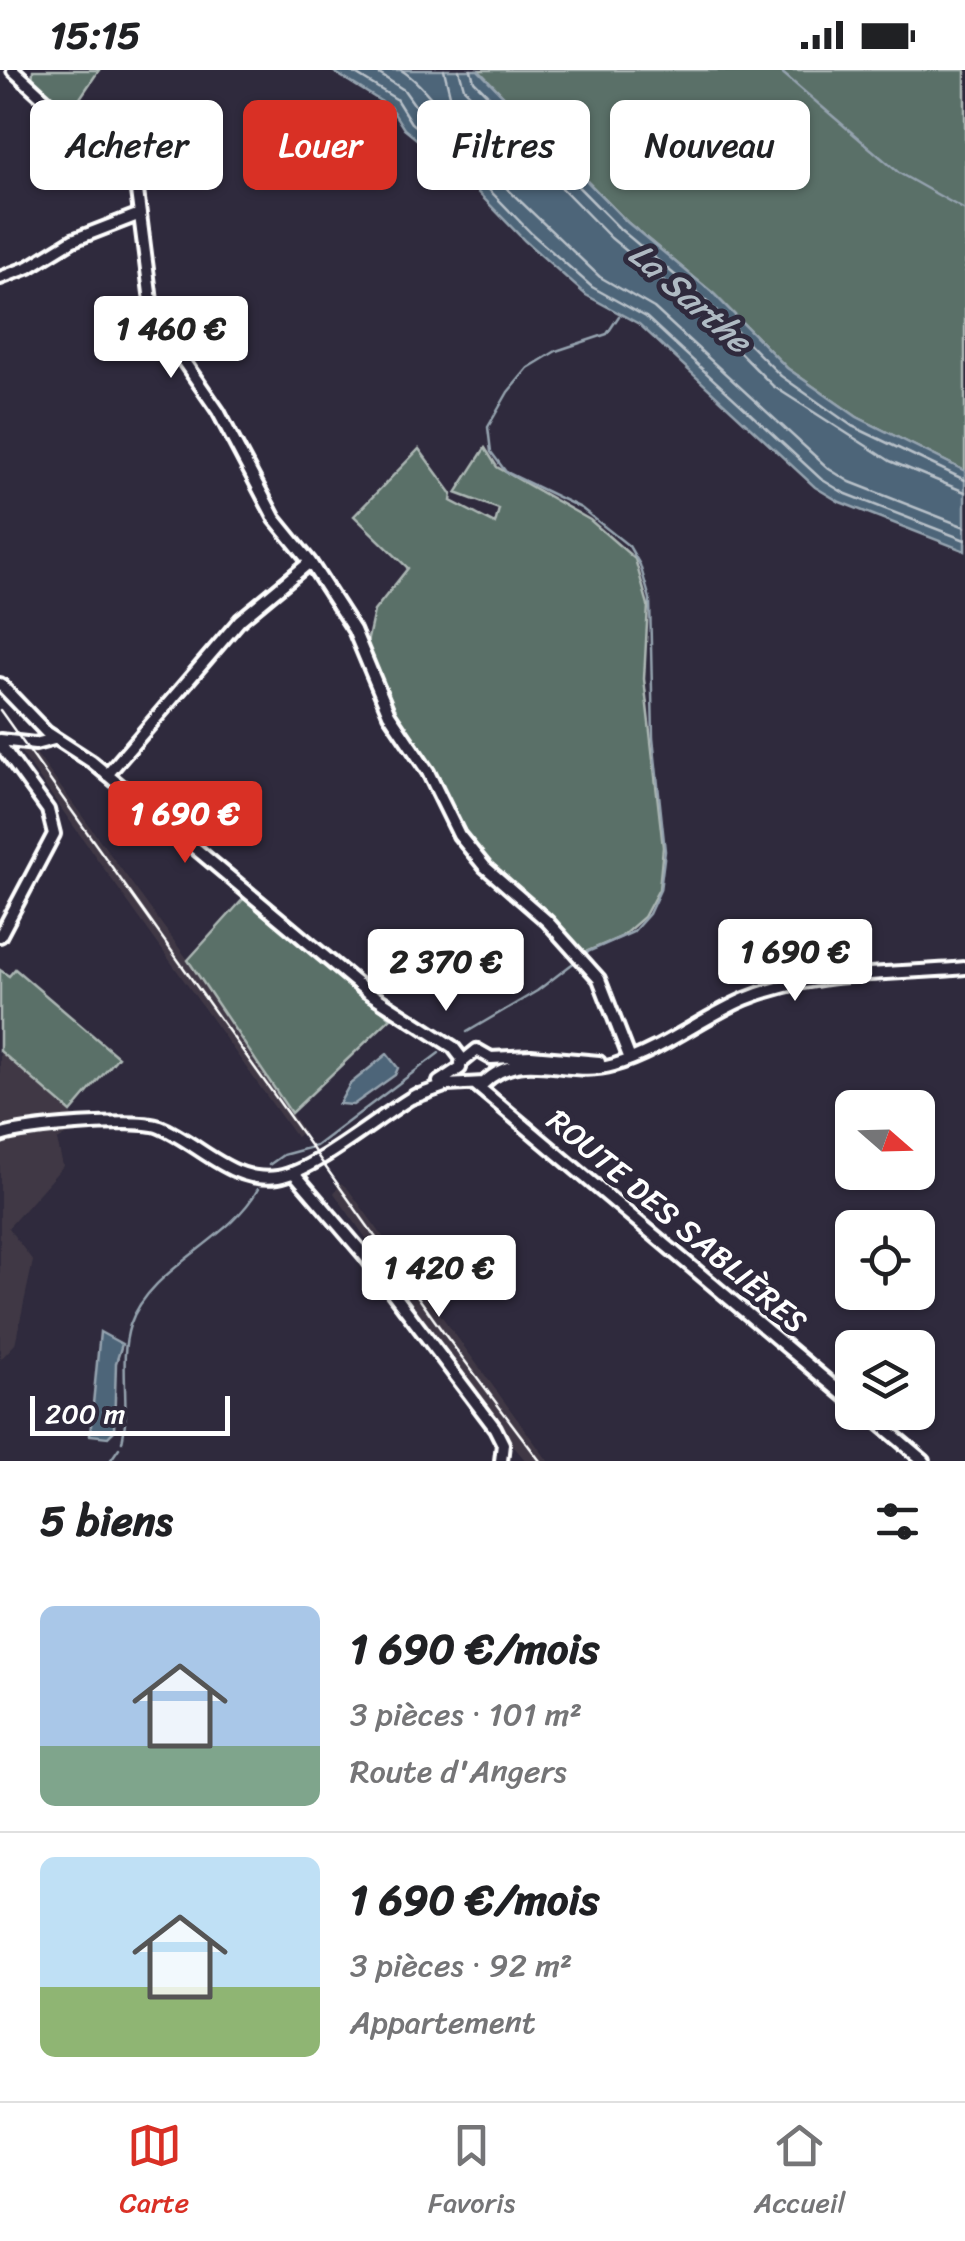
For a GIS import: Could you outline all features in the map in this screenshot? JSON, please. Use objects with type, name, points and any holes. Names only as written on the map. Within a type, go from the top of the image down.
[{"type":"street","points":[[13,70],[136,183],[153,317],[218,411],[275,519],[309,561],[354,630],[390,714],[428,772],[459,835],[484,867],[547,922],[599,979],[630,1058]]},
{"type":"street","points":[[0,278],[28,267],[73,240],[140,214]]},
{"type":"street","points":[[107,774],[240,620],[309,561]]},
{"type":"street","points":[[0,684],[54,738],[107,774],[400,1016],[465,1060],[472,1083]]},
{"type":"street","points":[[0,742],[35,744],[54,738]]},
{"type":"street","points":[[0,742],[44,804],[54,828],[51,845],[0,936]]},
{"type":"street","points":[[410,1098],[524,1065],[597,1069],[630,1058],[744,1000],[783,987],[854,974],[965,968]]},
{"type":"street","points":[[0,1140],[20,1134],[137,1122],[164,1129],[244,1174],[273,1178],[298,1171],[482,1051],[490,1058],[531,1056],[604,1062],[630,1058]]},
{"type":"street","points":[[490,1058],[490,1076]]},
{"type":"street","name":"ROUTE DES SABLIÈRES","points":[[490,1076],[516,1116]]},
{"type":"street","name":"ROUTE DES SABLIÈRES","points":[[472,1083],[835,1388]]},
{"type":"street","points":[[298,1171],[495,1428],[503,1444],[501,1461]]},
{"type":"street","points":[[887,1430],[924,1461]]},
{"type":"shaded area","points":[[15,744],[32,748],[188,960],[303,1131],[296,1137]]},
{"type":"shaded area","points":[[0,1051],[71,1112],[73,1122],[72,1133],[57,1140],[63,1166],[8,1228],[33,1261],[15,1344],[0,1360]]},
{"type":"shaded area","points":[[341,1183],[548,1461],[526,1461],[515,1448],[334,1193]]},
{"type":"green space","points":[[33,70],[99,70],[79,100],[51,100],[32,82]]},
{"type":"green space","points":[[478,70],[965,70],[965,471],[857,417],[787,368],[714,294],[627,222],[590,184],[590,100],[507,100]]},
{"type":"green space","points":[[485,448],[497,467],[590,520],[635,559],[648,605],[644,679],[663,847],[659,889],[644,917],[621,937],[581,954],[463,834],[441,784],[392,713],[366,648],[374,611],[408,568],[354,516],[419,449],[452,494],[451,501],[495,524],[499,509],[456,493]]},
{"type":"green space","points":[[246,896],[391,1018],[291,1113],[188,960]]},
{"type":"green space","points":[[15,969],[118,1057],[71,1112],[0,1051],[0,970],[9,976]]},
{"type":"water","points":[[331,70],[478,70],[507,100],[417,100],[417,139],[397,118],[397,100],[379,100]]},
{"type":"water","name":"La Sarthe","points":[[590,184],[627,222],[714,294],[787,368],[857,417],[965,471],[965,551],[840,502],[815,487],[639,324],[586,295],[476,190],[590,190]]},
{"type":"water","points":[[387,1054],[398,1068],[395,1075],[353,1105],[339,1104],[350,1084]]},
{"type":"water","points":[[100,1332],[122,1344],[116,1363],[114,1431],[108,1437],[90,1435]]},
{"type":"waterway","points":[[779,70],[899,173],[965,210]]},
{"type":"waterway","points":[[585,953],[633,932],[649,914],[660,890],[665,851],[653,738],[650,599],[640,565],[629,546],[581,508],[506,472],[491,452],[488,427],[508,392],[528,368],[556,351],[607,334],[619,316]]},
{"type":"waterway","points":[[467,1032],[537,991],[576,961]]},
{"type":"waterway","points":[[269,1165],[283,1155],[316,1146],[439,1053]]},
{"type":"waterway","points":[[122,1442],[127,1339],[140,1305],[172,1270],[229,1224],[258,1189]]},
{"type":"waterway","points":[[110,1461],[119,1448]]},
{"type":"railway","points":[[0,710],[443,1332],[540,1461]]}]
